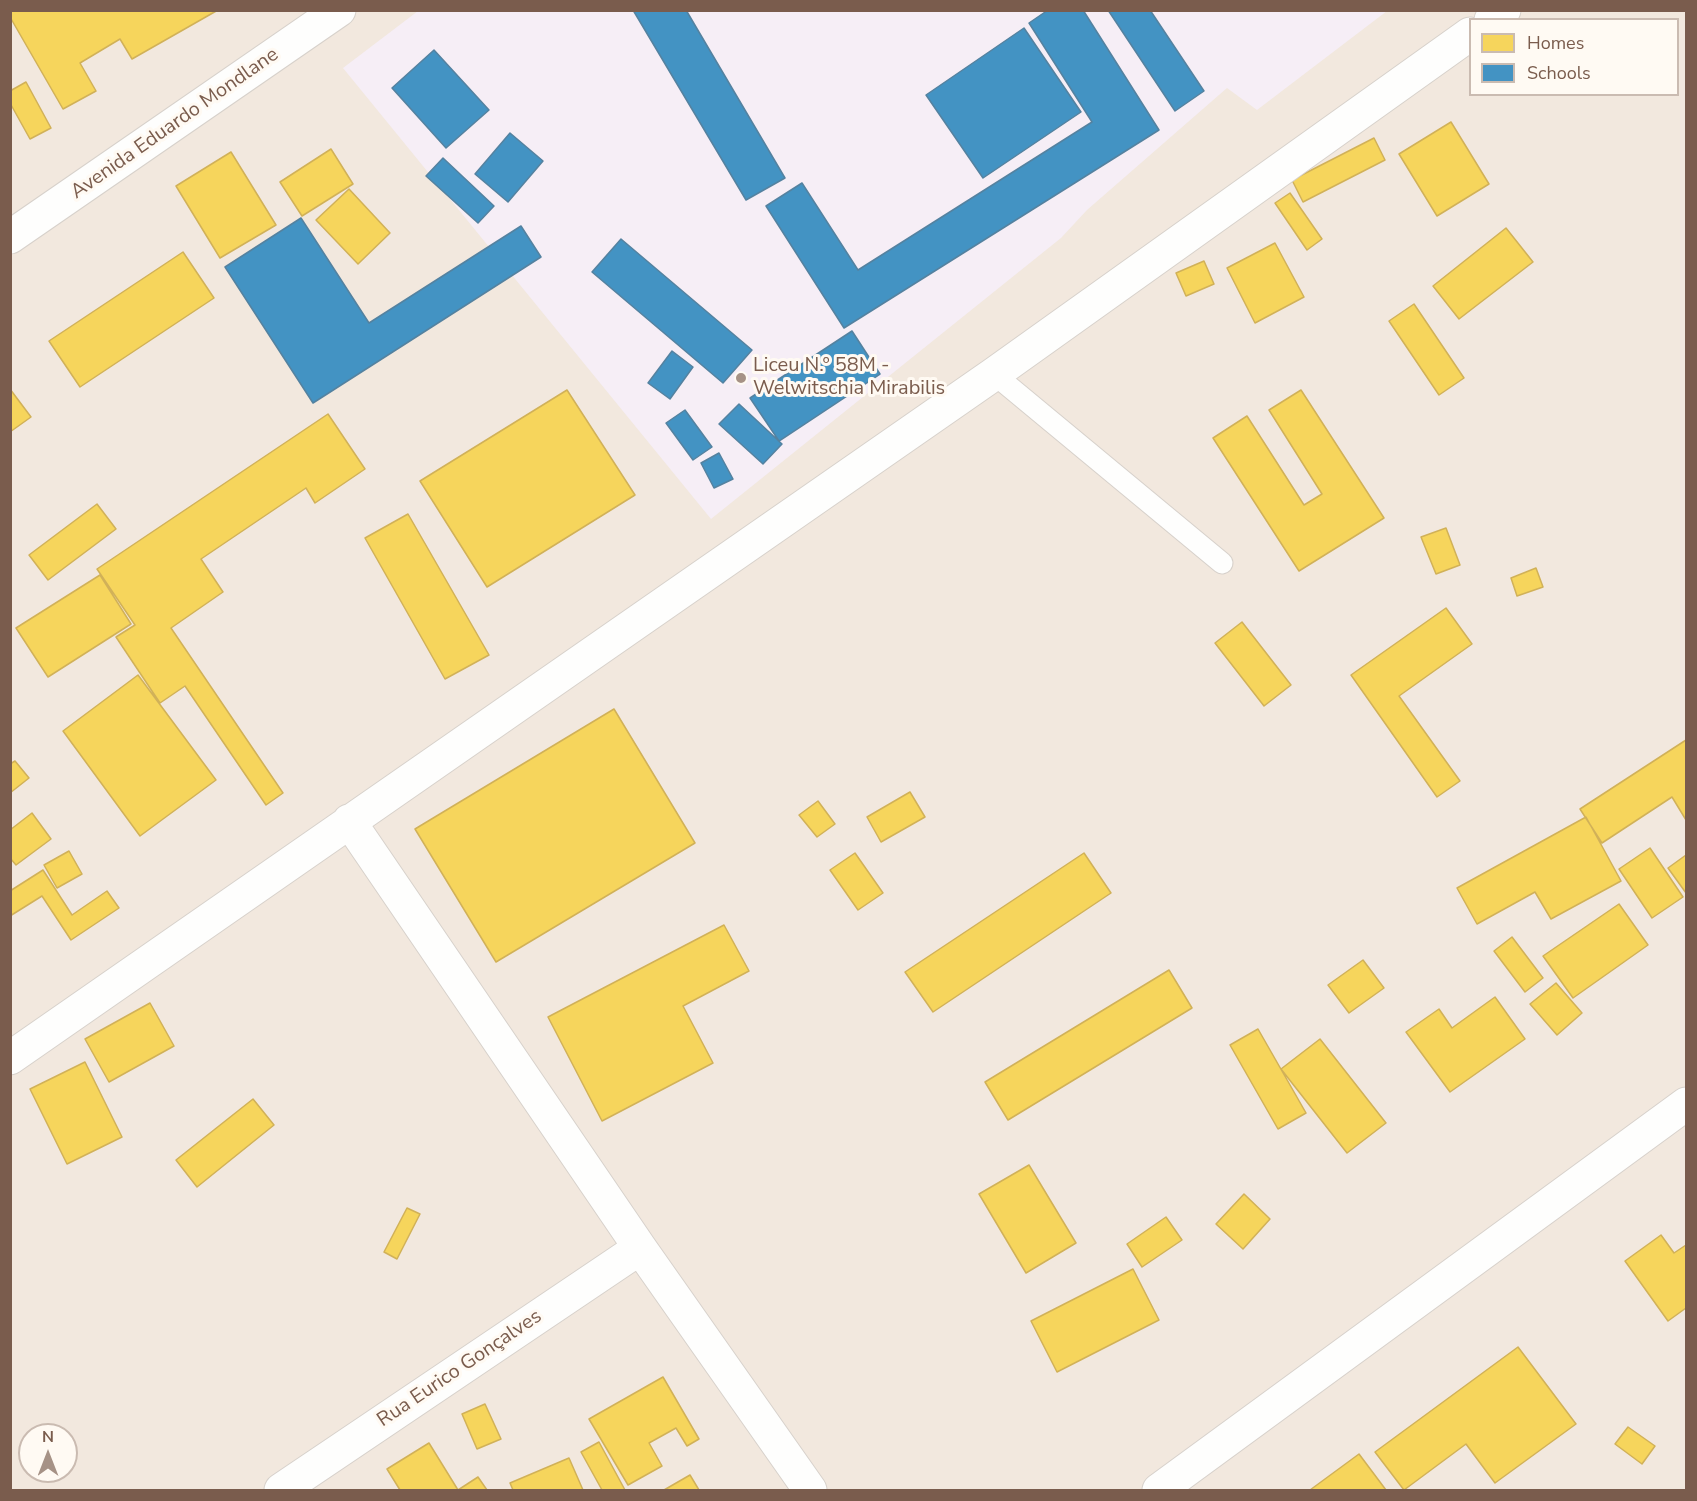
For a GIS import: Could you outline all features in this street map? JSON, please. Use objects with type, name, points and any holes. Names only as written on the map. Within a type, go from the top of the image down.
[{"type":"street","name":"Avenida Eduardo Mondlane","points":[[10,237],[339,10]]},
{"type":"street","points":[[10,1058],[994,374],[1469,35]]},
{"type":"street","points":[[349,821],[640,1248],[810,1491]]},
{"type":"street","points":[[1159,1491],[1686,1104]]},
{"type":"street","name":"Rua Eurico Gonçalves","points":[[281,1491],[640,1248]]},
{"type":"lane","points":[[994,374],[1222,563]]},
{"type":"shaded area","points":[[11,11],[1686,11],[1686,1490],[11,1490]]},
{"type":"shaded area","name":"Liceu N.º 58M - Welwitschia Mirabilis","points":[[418,11],[1387,11],[1257,110],[1227,88],[1087,210],[1061,238],[711,519],[343,68]]},
{"type":"building: Homes","points":[[10,10],[218,10],[132,59],[120,39],[80,63],[96,91],[63,109],[10,17]]},
{"type":"building: Homes","points":[[26,82],[51,128],[30,139],[10,103],[10,91]]},
{"type":"building: Homes","points":[[1451,122],[1489,184],[1437,216],[1399,154]]},
{"type":"building: Homes","points":[[1374,138],[1385,160],[1303,202],[1292,180]]},
{"type":"building: Homes","points":[[331,149],[353,184],[302,216],[280,182]]},
{"type":"building: Homes","points":[[231,152],[276,225],[220,258],[176,186]]},
{"type":"building: Homes","points":[[349,189],[390,233],[358,264],[316,220]]},
{"type":"building: Homes","points":[[1290,193],[1322,239],[1307,250],[1275,203]]},
{"type":"building: Homes","points":[[1506,228],[1533,262],[1459,319],[1433,286]]},
{"type":"building: Homes","points":[[1275,243],[1304,297],[1255,323],[1227,268]]},
{"type":"building: Homes","points":[[183,252],[214,298],[80,387],[49,341]]},
{"type":"building: Homes","points":[[1204,261],[1214,284],[1186,296],[1176,273]]},
{"type":"building: Homes","points":[[1414,304],[1464,378],[1439,395],[1389,321]]},
{"type":"building: Homes","points":[[10,389],[31,417],[10,432]]},
{"type":"building: Homes","points":[[567,390],[635,495],[487,587],[420,481]]},
{"type":"building: Homes","points":[[1301,390],[1384,518],[1299,571],[1213,438],[1247,416],[1304,505],[1322,494],[1269,410]]},
{"type":"building: Homes","points":[[328,414],[365,469],[315,503],[306,488],[201,559],[223,592],[171,628],[283,793],[266,805],[185,686],[160,703],[116,637],[135,625],[97,569]]},
{"type":"building: Homes","points":[[97,504],[116,529],[48,580],[29,555]]},
{"type":"building: Homes","points":[[408,514],[489,655],[445,679],[365,538]]},
{"type":"building: Homes","points":[[1446,528],[1460,565],[1436,574],[1421,537]]},
{"type":"building: Homes","points":[[1536,568],[1543,587],[1517,596],[1511,578]]},
{"type":"building: Homes","points":[[100,575],[131,624],[48,677],[16,628]]},
{"type":"building: Homes","points":[[1446,608],[1472,644],[1399,696],[1460,781],[1437,797],[1351,675]]},
{"type":"building: Homes","points":[[1242,622],[1291,685],[1264,706],[1215,643]]},
{"type":"building: Homes","points":[[138,675],[216,780],[140,836],[63,731]]},
{"type":"building: Homes","points":[[614,709],[695,843],[496,962],[415,829]]},
{"type":"building: Homes","points":[[1686,740],[1686,820],[1672,797],[1602,843],[1580,809]]},
{"type":"building: Homes","points":[[15,761],[29,778],[10,793],[10,764]]},
{"type":"building: Homes","points":[[910,792],[925,817],[881,842],[867,817]]},
{"type":"building: Homes","points":[[818,801],[835,824],[817,837],[799,815]]},
{"type":"building: Homes","points":[[32,813],[51,839],[16,865],[10,858],[10,830]]},
{"type":"building: Homes","points":[[1586,817],[1621,881],[1551,919],[1535,892],[1477,924],[1457,888]]},
{"type":"building: Homes","points":[[1650,848],[1683,897],[1652,918],[1619,869]]},
{"type":"building: Homes","points":[[69,851],[82,874],[57,888],[44,865]]},
{"type":"building: Homes","points":[[855,853],[883,893],[858,910],[830,870]]},
{"type":"building: Homes","points":[[1084,853],[1111,893],[933,1012],[905,972]]},
{"type":"building: Homes","points":[[1686,855],[1686,893],[1668,868]]},
{"type":"building: Homes","points":[[43,870],[72,915],[107,891],[119,908],[71,940],[42,896],[10,916],[10,891]]},
{"type":"building: Homes","points":[[1619,904],[1648,945],[1573,998],[1543,956]]},
{"type":"building: Homes","points":[[724,925],[749,971],[683,1006],[713,1063],[602,1121],[548,1017]]},
{"type":"building: Homes","points":[[1512,937],[1543,978],[1525,992],[1494,951]]},
{"type":"building: Homes","points":[[1363,960],[1384,988],[1349,1013],[1328,985]]},
{"type":"building: Homes","points":[[1169,970],[1192,1008],[1008,1120],[985,1082]]},
{"type":"building: Homes","points":[[1556,983],[1582,1013],[1557,1035],[1530,1004]]},
{"type":"building: Homes","points":[[1495,997],[1525,1039],[1450,1092],[1406,1032],[1439,1009],[1452,1028]]},
{"type":"building: Homes","points":[[150,1003],[174,1046],[109,1082],[85,1039]]},
{"type":"building: Homes","points":[[1258,1029],[1306,1113],[1278,1129],[1230,1045]]},
{"type":"building: Homes","points":[[1320,1039],[1386,1123],[1347,1153],[1281,1069]]},
{"type":"building: Homes","points":[[85,1062],[122,1137],[67,1164],[30,1089]]},
{"type":"building: Homes","points":[[253,1099],[274,1125],[197,1187],[176,1160]]},
{"type":"building: Homes","points":[[1029,1165],[1076,1243],[1026,1273],[979,1194]]},
{"type":"building: Homes","points":[[1244,1194],[1270,1219],[1243,1249],[1216,1224]]},
{"type":"building: Homes","points":[[407,1208],[420,1214],[397,1259],[384,1252]]},
{"type":"building: Homes","points":[[1166,1217],[1182,1240],[1142,1267],[1127,1244]]},
{"type":"building: Homes","points":[[1661,1235],[1674,1253],[1686,1245],[1686,1308],[1668,1321],[1625,1261]]},
{"type":"building: Homes","points":[[1133,1269],[1159,1320],[1057,1372],[1031,1321]]},
{"type":"building: Homes","points":[[1518,1347],[1576,1424],[1495,1483],[1466,1444],[1404,1490],[1375,1452]]},
{"type":"building: Homes","points":[[663,1377],[699,1439],[687,1446],[676,1428],[649,1443],[662,1466],[628,1485],[589,1419]]},
{"type":"building: Homes","points":[[485,1404],[501,1439],[477,1449],[462,1414]]},
{"type":"building: Homes","points":[[1628,1427],[1655,1446],[1642,1464],[1615,1444]]},
{"type":"building: Homes","points":[[599,1442],[625,1490],[602,1490],[581,1452]]},
{"type":"building: Homes","points":[[429,1443],[458,1490],[400,1490],[387,1469]]},
{"type":"building: Homes","points":[[1359,1454],[1386,1490],[1310,1490]]},
{"type":"building: Homes","points":[[569,1458],[583,1490],[513,1490],[510,1483]]},
{"type":"building: Homes","points":[[690,1475],[699,1490],[664,1490]]},
{"type":"building: Homes","points":[[478,1477],[487,1490],[458,1490]]},
{"type":"building: Schools","points":[[633,10],[686,10],[785,178],[746,200]]},
{"type":"building: Schools","points":[[1048,10],[1083,10],[1159,130],[844,328],[766,206],[802,183],[858,270],[1092,122],[1029,23]]},
{"type":"building: Schools","points":[[1108,10],[1150,10],[1204,91],[1175,111]]},
{"type":"building: Schools","points":[[1024,28],[1081,112],[983,178],[926,95]]},
{"type":"building: Schools","points":[[434,50],[489,110],[446,148],[392,88]]},
{"type":"building: Schools","points":[[510,133],[543,161],[508,202],[475,174]]},
{"type":"building: Schools","points":[[443,158],[494,206],[478,223],[426,176]]},
{"type":"building: Schools","points":[[301,218],[369,323],[521,226],[541,257],[313,403],[225,267]]},
{"type":"building: Schools","points":[[621,239],[752,350],[723,383],[592,272]]},
{"type":"building: Schools","points":[[852,331],[880,374],[779,441],[750,398]]},
{"type":"building: Schools","points":[[672,351],[693,367],[670,399],[648,383]]},
{"type":"building: Schools","points":[[739,404],[782,444],[763,464],[719,424]]},
{"type":"building: Schools","points":[[685,410],[712,447],[693,460],[666,423]]},
{"type":"building: Schools","points":[[719,453],[733,479],[714,488],[701,463]]},
{"type":"place","name":"Liceu N.º 58M - Welwitschia Mirabilis","points":[[741,378]]}]
